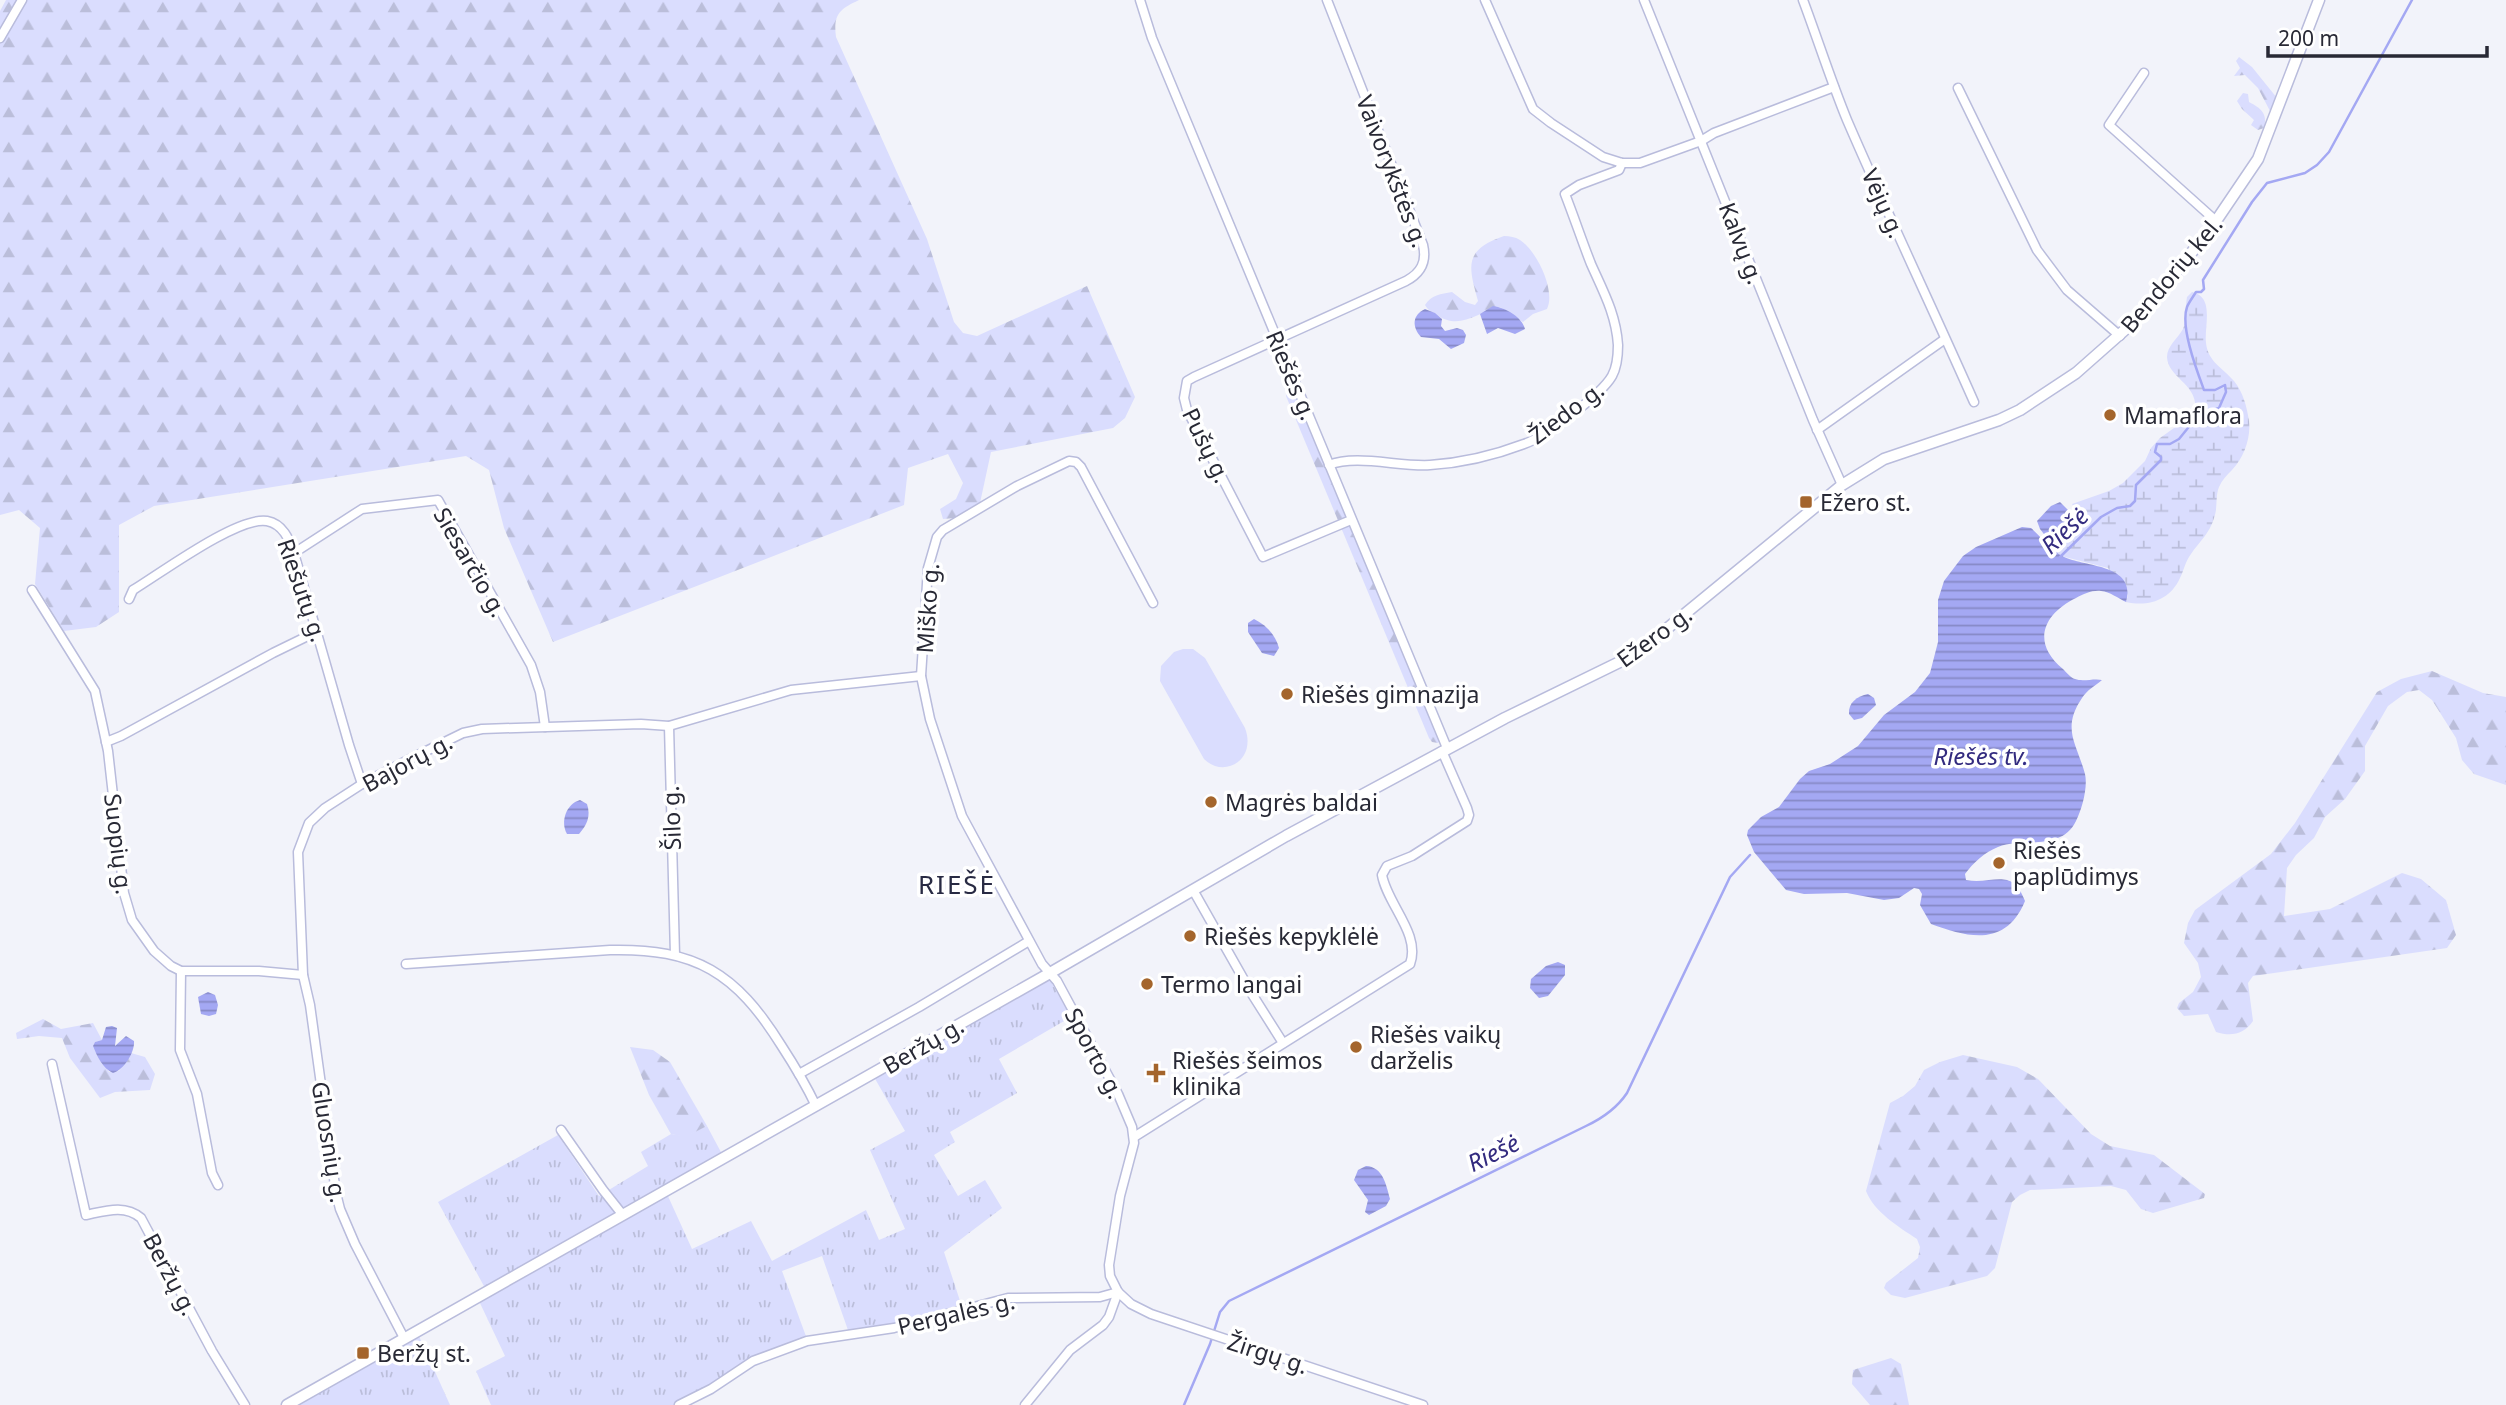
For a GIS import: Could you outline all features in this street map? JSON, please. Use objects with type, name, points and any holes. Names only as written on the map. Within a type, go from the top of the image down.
[{"type":"main road","name":"Bendorių kel.","points":[[1842,485],[1884,459],[1999,420],[2020,410],[2076,373],[2120,336],[2157,296],[2216,221],[2258,159],[2319,0]]},
{"type":"main road","name":"Ežero g.","points":[[1444,750],[1636,654],[1842,485]]},
{"type":"main road","name":"Beržų g.","points":[[287,1405],[1050,973],[1292,832],[1444,750]]},
{"type":"street","points":[[0,38],[22,0]]},
{"type":"street","name":"Riešės g.","points":[[1140,0],[1152,38],[1444,750]]},
{"type":"street","name":"Vaivorykštės g.","points":[[1276,340],[1406,281],[1419,271],[1424,262],[1425,254],[1420,237],[1327,0]]},
{"type":"street","points":[[1485,0],[1533,109],[1550,124],[1603,157],[1622,163],[1648,161],[1834,87]]},
{"type":"street","name":"Kalvų g.","points":[[1644,0],[1842,485]]},
{"type":"street","name":"Vėjų g.","points":[[1803,0],[1834,87],[1893,227],[1919,277],[1974,402]]},
{"type":"street","points":[[2144,73],[2109,125],[2216,221]]},
{"type":"street","points":[[1958,88],[2037,250],[2067,290],[2120,336]]},
{"type":"street","name":"Žiedo g.","points":[[1329,465],[1346,460],[1428,465],[1469,459],[1524,444],[1543,435],[1605,385],[1616,365],[1616,324],[1565,194],[1579,185],[1619,170],[1622,163]]},
{"type":"street","points":[[1817,429],[1945,339]]},
{"type":"street","name":"Pušų g.","points":[[1276,340],[1187,381],[1184,398],[1188,410],[1264,557],[1351,520]]},
{"type":"street","name":"Miško g.","points":[[1050,973],[1029,941],[962,816],[934,733],[921,676],[928,568],[937,537],[943,530],[1017,486],[1069,461],[1076,462],[1153,603]]},
{"type":"street","name":"Siesarčio g.","points":[[294,552],[362,509],[438,500],[531,665],[540,692],[545,727]]},
{"type":"street","name":"Riešutų g.","points":[[129,599],[133,590],[218,537],[248,523],[268,521],[275,524],[285,533],[294,552],[348,745],[362,784]]},
{"type":"street","name":"Suopių g.","points":[[32,590],[95,691],[106,742],[126,903],[138,930],[154,951],[181,971]]},
{"type":"street","points":[[106,742],[318,631]]},
{"type":"street","points":[[669,726],[790,690],[921,676]]},
{"type":"street","name":"Bajorų g.","points":[[303,975],[298,879],[300,843],[309,823],[316,816],[362,784],[463,733],[482,729],[640,724],[669,726]]},
{"type":"street","name":"Šilo g.","points":[[669,726],[675,955]]},
{"type":"street","points":[[1025,1405],[1070,1350],[1103,1325],[1109,1317],[1118,1292],[1110,1276],[1109,1254],[1134,1137],[1410,964],[1410,938],[1382,875],[1387,866],[1412,856],[1467,821],[1467,808],[1444,750]]},
{"type":"street","points":[[1193,890],[1283,1043]]},
{"type":"street","points":[[800,1074],[1029,941]]},
{"type":"street","points":[[406,964],[618,950],[643,950],[675,955],[715,973],[745,995],[800,1074],[816,1106]]},
{"type":"street","points":[[218,1185],[212,1173],[197,1094],[180,1050],[181,971],[258,971],[303,975]]},
{"type":"street","name":"Sporto g.","points":[[1050,973],[1057,981],[1118,1094],[1134,1137]]},
{"type":"street","name":"Gluosnių g.","points":[[303,975],[310,1005],[332,1174],[340,1209],[355,1244],[404,1338]]},
{"type":"street","name":"Beržų g.","points":[[52,1065],[86,1215],[118,1209],[132,1212],[141,1218],[208,1343],[245,1405]]},
{"type":"street","points":[[561,1129],[622,1214]]},
{"type":"street","name":"Žirgų g.","points":[[1118,1292],[1140,1310],[1423,1405]]},
{"type":"street","name":"Pergalės g.","points":[[679,1405],[711,1389],[753,1361],[807,1341],[894,1328],[1008,1298],[1101,1297],[1118,1292]]},
{"type":"green space","points":[[6,0],[859,0],[839,13],[836,37],[927,239],[954,322],[963,333],[977,336],[1087,286],[1135,397],[1125,418],[1113,428],[991,452],[980,503],[955,518],[943,519],[940,509],[956,499],[963,483],[948,454],[908,468],[904,505],[553,642],[504,528],[489,470],[466,456],[154,506],[119,525],[119,612],[96,627],[64,631],[35,584],[40,528],[19,510],[0,515],[0,11]]},
{"type":"green space","points":[[2239,57],[2252,67],[2277,98],[2270,111],[2258,88],[2245,75],[2234,76],[2240,68],[2236,61]]},
{"type":"green space","points":[[2243,93],[2248,94],[2249,102],[2262,112],[2265,119],[2264,128],[2258,130],[2251,125],[2254,120],[2237,101]]},
{"type":"green space","points":[[1504,236],[1520,240],[1533,253],[1547,282],[1547,309],[1533,314],[1523,322],[1500,307],[1461,321],[1445,319],[1428,309],[1425,305],[1430,299],[1452,292],[1465,302],[1475,305],[1478,301],[1472,278],[1472,260],[1482,247]]},
{"type":"green space","points":[[2192,292],[2204,300],[2206,306],[2207,350],[2234,381],[2244,400],[2249,421],[2248,441],[2240,459],[2219,487],[2210,528],[2189,557],[2176,586],[2158,600],[2126,602],[2128,595],[2108,568],[2061,556],[2049,545],[2057,544],[2077,520],[2079,515],[2072,504],[2123,483],[2145,461],[2160,438],[2195,413],[2193,395],[2172,371],[2167,357],[2183,329],[2187,297]]},
{"type":"green space","points":[[1291,390],[1440,740],[1438,743],[1429,738],[1286,396]]},
{"type":"green space","points":[[1193,649],[1205,658],[1245,728],[1248,739],[1246,749],[1237,763],[1221,767],[1204,759],[1160,681],[1161,666],[1174,652]]},
{"type":"green space","points":[[2432,671],[2483,693],[2506,697],[2506,785],[2474,774],[2462,760],[2456,738],[2432,700],[2419,690],[2407,692],[2388,706],[2365,746],[2365,771],[2345,799],[2325,817],[2314,838],[2287,868],[2284,916],[2330,909],[2402,873],[2421,879],[2446,900],[2456,935],[2447,948],[2253,976],[2248,983],[2253,1021],[2246,1029],[2237,1033],[2216,1032],[2208,1014],[2184,1016],[2177,1008],[2179,1003],[2193,992],[2201,977],[2198,963],[2184,943],[2188,923],[2195,910],[2271,854],[2295,823],[2377,692],[2401,679]]},
{"type":"green space","points":[[1049,978],[1071,1017],[999,1059],[1017,1093],[950,1132],[955,1142],[934,1155],[958,1196],[985,1180],[1002,1208],[944,1252],[962,1307],[899,1324],[849,1333],[822,1256],[782,1271],[807,1339],[769,1350],[674,1405],[491,1405],[476,1371],[505,1356],[479,1301],[667,1194],[692,1249],[751,1221],[772,1261],[866,1210],[879,1240],[905,1229],[870,1150],[905,1131],[874,1077]]},
{"type":"green space","points":[[43,1019],[61,1029],[93,1023],[102,1040],[95,1042],[93,1046],[109,1072],[119,1071],[131,1053],[145,1057],[155,1074],[150,1090],[115,1092],[100,1098],[70,1058],[62,1038],[39,1036],[17,1039],[16,1033]]},
{"type":"green space","points":[[630,1047],[653,1050],[670,1062],[707,1126],[685,1137],[671,1134],[649,1095]]},
{"type":"green space","points":[[1963,1055],[2017,1067],[2038,1079],[2091,1134],[2110,1146],[2154,1155],[2205,1194],[2204,1198],[2153,1213],[2141,1209],[2126,1190],[2111,1186],[2030,1190],[2012,1202],[1995,1268],[1987,1276],[1905,1298],[1891,1295],[1884,1288],[1886,1283],[1918,1258],[1920,1247],[1917,1239],[1875,1206],[1866,1191],[1890,1103],[1915,1086],[1924,1070]]},
{"type":"green space","points":[[707,1126],[722,1154],[485,1288],[438,1202],[558,1135],[599,1196],[648,1166],[641,1152],[671,1134],[685,1136]]},
{"type":"green space","points":[[418,1334],[450,1405],[295,1405]]},
{"type":"green space","points":[[1891,1358],[1901,1364],[1909,1405],[1870,1405],[1852,1384],[1853,1370]]},
{"type":"water","points":[[1493,306],[1513,314],[1525,329],[1515,334],[1498,328],[1487,334],[1480,314]]},
{"type":"water","points":[[1425,309],[1442,319],[1441,326],[1445,331],[1457,328],[1463,330],[1466,335],[1464,343],[1451,349],[1439,339],[1421,337],[1415,322],[1418,314]]},
{"type":"water","points":[[2060,502],[2076,518],[2056,542],[2050,542],[2037,521],[2051,506]]},
{"type":"water","name":"Riešės tv.","points":[[2022,527],[2031,528],[2064,557],[2117,574],[2124,580],[2127,590],[2126,602],[2101,591],[2079,597],[2056,612],[2045,630],[2047,649],[2070,676],[2078,680],[2102,680],[2084,695],[2072,719],[2073,736],[2086,785],[2076,821],[2069,831],[2051,840],[1998,847],[1980,858],[1965,874],[1966,880],[2001,879],[2014,884],[2025,901],[2017,916],[2008,926],[1997,932],[1972,935],[1931,924],[1920,905],[1922,894],[1919,889],[1914,888],[1899,898],[1884,900],[1847,893],[1804,894],[1786,890],[1754,852],[1747,835],[1748,830],[1761,817],[1779,807],[1809,771],[1830,764],[1858,746],[1884,715],[1915,692],[1930,673],[1938,642],[1938,600],[1944,581],[1963,556],[1976,547]]},
{"type":"water","points":[[1254,619],[1266,627],[1275,638],[1279,648],[1274,656],[1262,653],[1248,632],[1248,623]]},
{"type":"water","points":[[1868,694],[1874,698],[1876,705],[1862,718],[1854,720],[1849,714],[1852,703],[1860,696]]},
{"type":"water","points":[[580,800],[587,804],[587,820],[579,834],[567,834],[564,819],[571,805]]},
{"type":"water","points":[[1558,962],[1565,965],[1565,975],[1548,996],[1539,998],[1530,988],[1531,979],[1546,966]]},
{"type":"water","points":[[208,992],[215,995],[218,1005],[216,1014],[209,1016],[201,1014],[198,997]]},
{"type":"water","points":[[106,1027],[117,1028],[115,1046],[126,1036],[134,1041],[128,1060],[113,1073],[103,1065],[93,1046],[95,1042],[102,1040]]},
{"type":"water","points":[[1366,1166],[1380,1173],[1390,1199],[1386,1206],[1369,1215],[1365,1212],[1368,1200],[1354,1180],[1358,1170]]},
{"type":"waterway","name":"Riešė","points":[[2060,557],[2101,517],[2117,508],[2130,506],[2135,501],[2136,485],[2161,460],[2155,452],[2157,444],[2170,444],[2179,439],[2192,423],[2202,421],[2219,408],[2226,392],[2225,385],[2215,390],[2204,390],[2187,337],[2185,316],[2188,305],[2196,292],[2204,289],[2203,280],[2267,183],[2305,173],[2329,152],[2412,0]]},
{"type":"waterway","name":"Riešė","points":[[1184,1405],[1210,1344],[1220,1312],[1229,1301],[1592,1123],[1614,1108],[1627,1093],[1730,877],[1750,855]]},
{"type":"place","name":"Mamaflora","points":[[2110,415]]},
{"type":"place","name":"Ežero st.","points":[[1806,502]]},
{"type":"place","name":"Riešės gimnazija","points":[[1287,694]]},
{"type":"place","name":"Magrės baldai","points":[[1211,802]]},
{"type":"place","name":"Riešės paplūdimys","points":[[1999,863]]},
{"type":"place","name":"Riešės kepyklėlė","points":[[1190,936]]},
{"type":"place","name":"Termo langai","points":[[1147,984]]},
{"type":"place","name":"Riešės vaikų darželis","points":[[1356,1047]]},
{"type":"place","name":"Riešės šeimos klinika","points":[[1156,1073]]},
{"type":"place","name":"Beržų st.","points":[[363,1353]]},
{"type":"district","name":"RIEŠĖ","points":[[957,884]]}]
